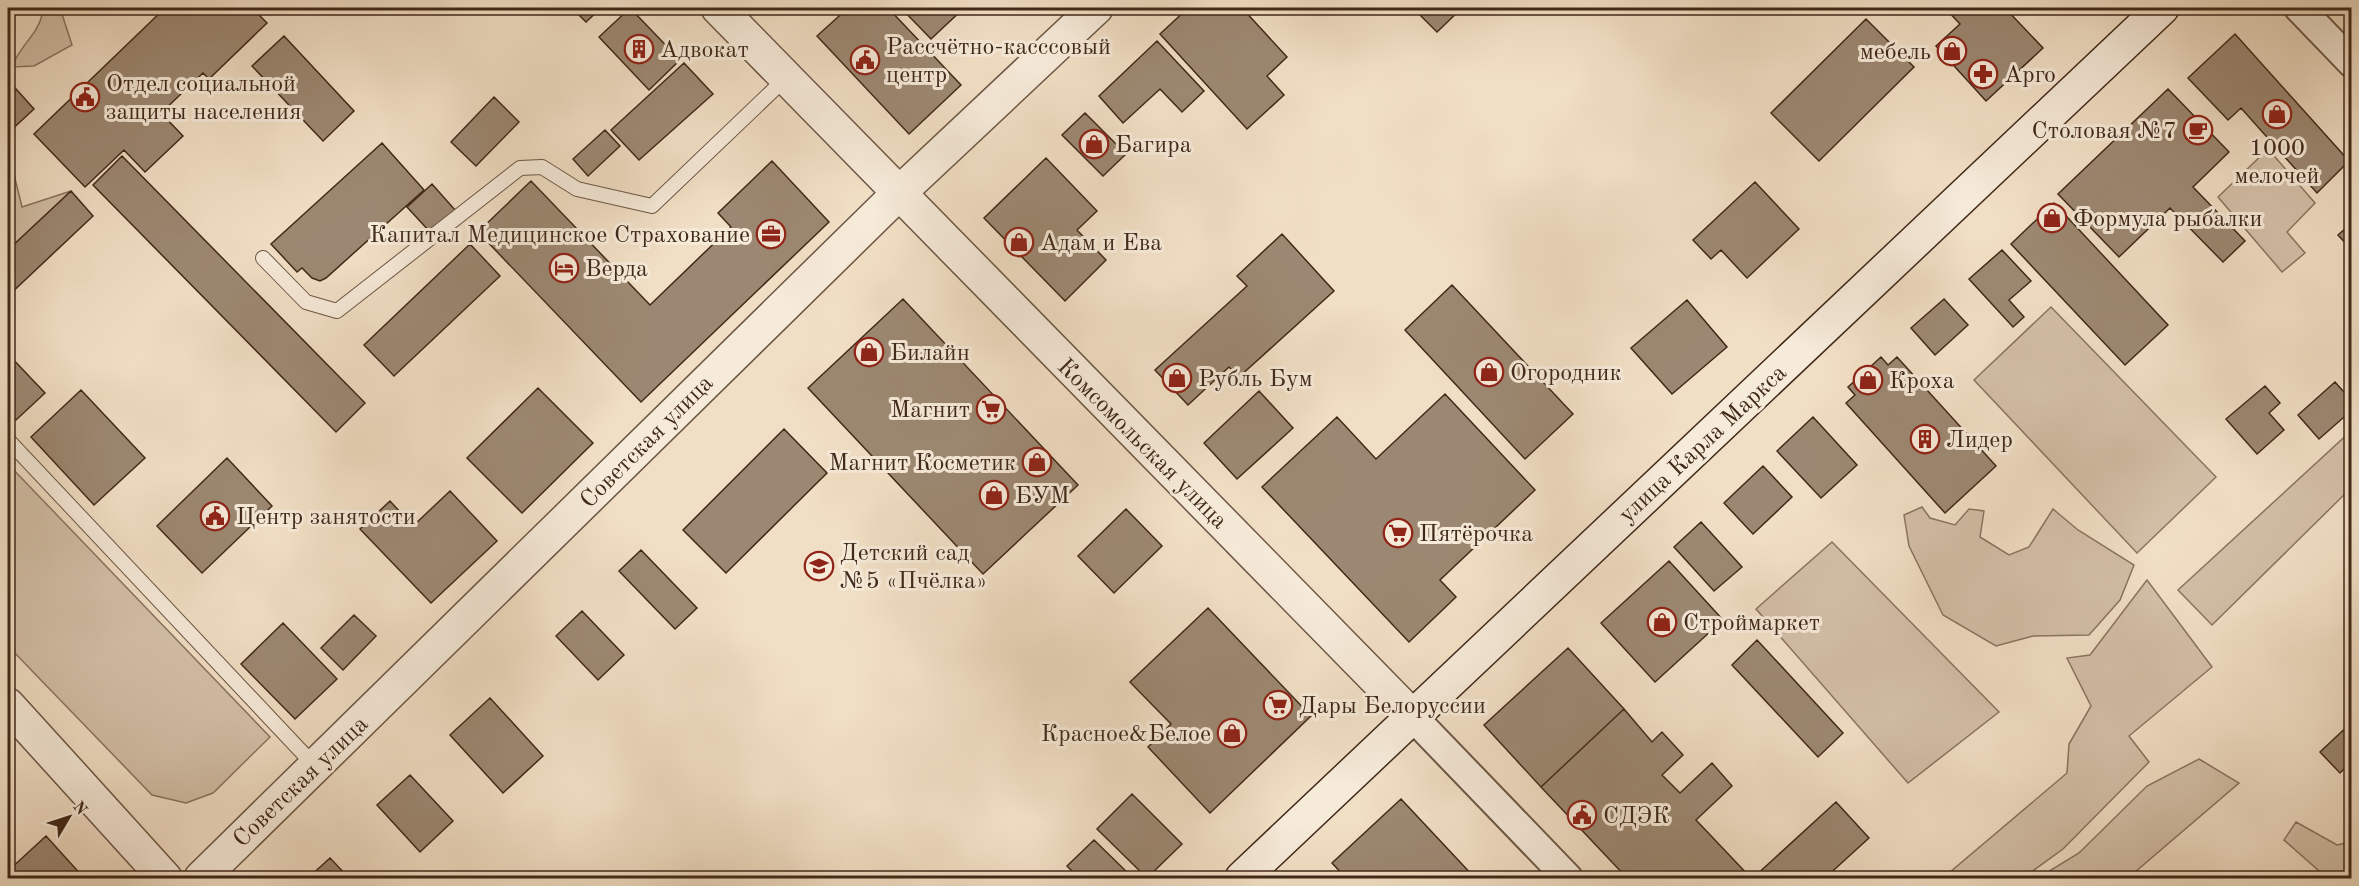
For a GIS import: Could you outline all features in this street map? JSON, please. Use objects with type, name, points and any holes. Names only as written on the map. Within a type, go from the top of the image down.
[{"type":"street","name":"Комсомольская улица","points":[[718,8],[1412,716],[1568,879]]},
{"type":"street","name":"Советская улица","points":[[201,879],[898,194],[1096,8]]},
{"type":"street","name":"улица Карла Маркса","points":[[1242,879],[2162,8]]},
{"type":"street","points":[[2300,8],[2352,63]]},
{"type":"street","points":[[8,705],[165,879]]},
{"type":"lane","points":[[263,258],[306,302],[338,311],[520,168],[542,167],[577,189],[652,206],[786,78]]},
{"type":"lane","points":[[8,440],[315,767]]},
{"type":"shaded area","points":[[36,8],[60,8],[72,45],[34,66],[12,67],[40,22],[42,15]]},
{"type":"shaded area","points":[[2268,149],[2315,203],[2287,232],[2305,253],[2282,272],[2218,197]]},
{"type":"shaded area","points":[[8,161],[11,162],[22,207],[71,191],[8,250]]},
{"type":"shaded area","points":[[2051,307],[2216,477],[2137,553],[1974,380]]},
{"type":"shaded area","points":[[2351,431],[2351,488],[2212,625],[2178,590]]},
{"type":"shaded area","points":[[8,464],[270,737],[213,793],[186,803],[152,795],[8,646]]},
{"type":"shaded area","points":[[1922,507],[1930,518],[1955,525],[1969,509],[1984,511],[1980,537],[2009,555],[2029,547],[2053,509],[2078,530],[2134,565],[2120,600],[2089,635],[2033,636],[1996,646],[1943,615],[1909,546],[1904,515]]},
{"type":"shaded area","points":[[1832,542],[1999,712],[1908,783],[1756,609]]},
{"type":"shaded area","points":[[2147,580],[2212,667],[2129,736],[2149,762],[2063,849],[2023,878],[1943,878],[2067,773],[2069,744],[2091,706],[2067,658],[2090,655]]},
{"type":"shaded area","points":[[2199,759],[2239,783],[2128,878],[2038,878],[2079,853],[2147,786]]},
{"type":"shaded area","points":[[2296,822],[2337,845],[2351,842],[2351,878],[2327,878],[2284,840]]},
{"type":"building","points":[[165,8],[252,8],[267,23],[209,79],[203,73],[161,113],[183,136],[145,172],[124,150],[85,187],[34,134]]},
{"type":"building","points":[[572,8],[601,8],[586,22]]},
{"type":"building","name":"Адвокат","points":[[630,8],[680,60],[649,90],[599,37]]},
{"type":"building","points":[[848,8],[888,8],[961,85],[909,134],[817,36]]},
{"type":"building","points":[[901,8],[964,8],[931,39]]},
{"type":"building","points":[[1188,8],[1242,8],[1287,57],[1267,76],[1284,95],[1247,129],[1160,34]]},
{"type":"building","points":[[1413,8],[1462,8],[1437,32]]},
{"type":"building","points":[[1945,8],[2005,8],[2043,48],[1986,101],[1936,46],[1960,24]]},
{"type":"building","points":[[1866,19],[1914,67],[1819,161],[1771,113]]},
{"type":"building","name":"1000 мелочей","points":[[2235,34],[2349,161],[2317,193],[2241,108],[2228,120],[2188,78]]},
{"type":"building","points":[[284,36],[354,111],[323,141],[252,66]]},
{"type":"building","points":[[1157,41],[1204,91],[1182,112],[1160,89],[1123,123],[1099,96]]},
{"type":"building","points":[[684,63],[713,94],[639,160],[611,130]]},
{"type":"building","points":[[8,80],[34,109],[8,133]]},
{"type":"building","points":[[2168,89],[2229,152],[2193,187],[2245,241],[2223,262],[2170,208],[2119,257],[2058,194]]},
{"type":"building","points":[[494,97],[519,122],[476,166],[451,142]]},
{"type":"building","name":"Багира","points":[[1085,113],[1126,154],[1103,176],[1062,135]]},
{"type":"building","points":[[605,130],[620,146],[588,176],[573,159]]},
{"type":"building","points":[[382,143],[424,190],[326,278],[320,281],[312,278],[302,268],[297,272],[271,244]]},
{"type":"building","points":[[122,156],[365,403],[336,432],[93,185]]},
{"type":"building","points":[[1046,158],[1097,211],[1077,230],[1106,260],[1065,301],[984,218]]},
{"type":"building","name":"Верда","points":[[772,161],[829,222],[641,402],[478,232],[531,181],[650,305],[731,227],[718,213]]},
{"type":"building","points":[[1755,182],[1799,229],[1747,278],[1721,250],[1711,259],[1693,240]]},
{"type":"building","points":[[432,184],[455,210],[430,232],[407,207]]},
{"type":"building","points":[[71,191],[93,216],[8,296],[8,250]]},
{"type":"building","points":[[2054,203],[2168,325],[2125,365],[2011,244]]},
{"type":"building","points":[[2352,223],[2352,250],[2338,235]]},
{"type":"building","points":[[1282,234],[1334,291],[1239,377],[1229,367],[1188,405],[1155,370],[1247,286],[1237,276]]},
{"type":"building","points":[[470,244],[500,276],[394,376],[364,345]]},
{"type":"building","points":[[2002,250],[2031,281],[2009,300],[2024,317],[2013,327],[1969,279]]},
{"type":"building","name":"Огородник","points":[[1452,285],[1573,414],[1525,459],[1405,330]]},
{"type":"building","points":[[903,299],[1078,485],[983,574],[808,388]]},
{"type":"building","points":[[1944,299],[1968,325],[1935,355],[1911,328]]},
{"type":"building","points":[[1687,300],[1727,347],[1672,394],[1631,348]]},
{"type":"building","points":[[8,354],[45,393],[16,420],[8,411]]},
{"type":"building","name":"Лидер","points":[[1881,357],[1888,365],[1897,357],[1996,466],[1945,513],[1846,403],[1855,395],[1848,387]]},
{"type":"building","points":[[2335,382],[2352,401],[2352,410],[2319,439],[2298,415]]},
{"type":"building","points":[[2265,386],[2280,403],[2269,413],[2284,430],[2257,454],[2226,419]]},
{"type":"building","points":[[538,388],[593,443],[522,513],[467,458]]},
{"type":"building","points":[[81,390],[145,458],[94,505],[31,437]]},
{"type":"building","points":[[1259,391],[1293,428],[1237,479],[1204,443]]},
{"type":"building","name":"Пятёрочка","points":[[1445,394],[1535,490],[1440,580],[1456,597],[1409,642],[1262,487],[1337,417],[1376,459]]},
{"type":"building","points":[[1813,417],[1857,465],[1821,498],[1777,451]]},
{"type":"building","points":[[784,429],[827,473],[726,573],[683,530]]},
{"type":"building","name":"Центр занятости","points":[[227,458],[272,506],[202,573],[157,526]]},
{"type":"building","points":[[1763,466],[1792,497],[1753,534],[1724,503]]},
{"type":"building","points":[[450,491],[497,541],[431,603],[360,529],[390,501],[413,526]]},
{"type":"building","points":[[1126,509],[1162,546],[1114,593],[1078,556]]},
{"type":"building","points":[[1701,522],[1742,567],[1714,591],[1674,547]]},
{"type":"building","points":[[641,550],[697,608],[675,629],[619,571]]},
{"type":"building","name":"Строймаркет","points":[[1669,561],[1723,620],[1655,682],[1601,623]]},
{"type":"building","points":[[1208,608],[1311,716],[1210,813],[1148,747],[1171,724],[1130,682]]},
{"type":"building","points":[[582,611],[624,655],[598,680],[556,636]]},
{"type":"building","points":[[354,615],[376,636],[343,670],[321,648]]},
{"type":"building","points":[[283,623],[337,679],[295,719],[241,664]]},
{"type":"building","points":[[1757,640],[1843,733],[1818,757],[1732,665]]},
{"type":"building","points":[[1568,648],[1624,709],[1541,787],[1484,725]]},
{"type":"building","points":[[490,698],[543,756],[503,793],[450,735]]},
{"type":"building","points":[[1624,709],[1652,742],[1662,732],[1683,755],[1662,775],[1680,793],[1712,763],[1732,786],[1696,820],[1751,878],[1627,878],[1541,787]]},
{"type":"building","points":[[2352,722],[2352,761],[2340,773],[2320,752]]},
{"type":"building","points":[[410,775],[453,821],[420,852],[377,805]]},
{"type":"building","points":[[1132,794],[1182,844],[1147,878],[1097,829]]},
{"type":"building","points":[[1401,799],[1475,878],[1346,878],[1332,863]]},
{"type":"building","points":[[1836,802],[1869,838],[1825,878],[1753,878]]},
{"type":"building","points":[[46,836],[84,878],[8,878],[8,871]]},
{"type":"building","points":[[1094,840],[1133,878],[1079,878],[1067,866]]},
{"type":"building","points":[[330,858],[349,878],[308,878]]},
{"type":"place","name":"Адвокат","points":[[639,49]]},
{"type":"place","name":"мебель","points":[[1952,51]]},
{"type":"place","name":"Рассчётно-касссовый центр","points":[[865,60]]},
{"type":"place","name":"Арго","points":[[1983,74]]},
{"type":"place","name":"Отдел социальной защиты населения","points":[[85,97]]},
{"type":"place","name":"1000 мелочей","points":[[2277,114]]},
{"type":"place","name":"Столовая №7","points":[[2198,130]]},
{"type":"place","name":"Багира","points":[[1094,144]]},
{"type":"place","name":"Формула рыбалки","points":[[2052,218]]},
{"type":"place","name":"Капитал Медицинское Страхование","points":[[771,234]]},
{"type":"place","name":"Адам и Ева","points":[[1019,242]]},
{"type":"place","name":"Верда","points":[[564,268]]},
{"type":"place","name":"Билайн","points":[[869,352]]},
{"type":"place","name":"Огородник","points":[[1489,372]]},
{"type":"place","name":"Рубль Бум","points":[[1177,378]]},
{"type":"place","name":"Кроха","points":[[1868,380]]},
{"type":"place","name":"Магнит","points":[[991,409]]},
{"type":"place","name":"Лидер","points":[[1925,439]]},
{"type":"place","name":"Магнит Косметик","points":[[1037,462]]},
{"type":"place","name":"БУМ","points":[[994,495]]},
{"type":"place","name":"Центр занятости","points":[[215,516]]},
{"type":"place","name":"Пятёрочка","points":[[1398,533]]},
{"type":"place","name":"Детский сад №5 «Пчёлка»","points":[[819,566]]},
{"type":"place","name":"Строймаркет","points":[[1662,622]]},
{"type":"place","name":"Дары Белоруссии","points":[[1278,705]]},
{"type":"place","name":"Красное&Белое","points":[[1232,733]]},
{"type":"place","name":"СДЭК","points":[[1582,815]]}]
